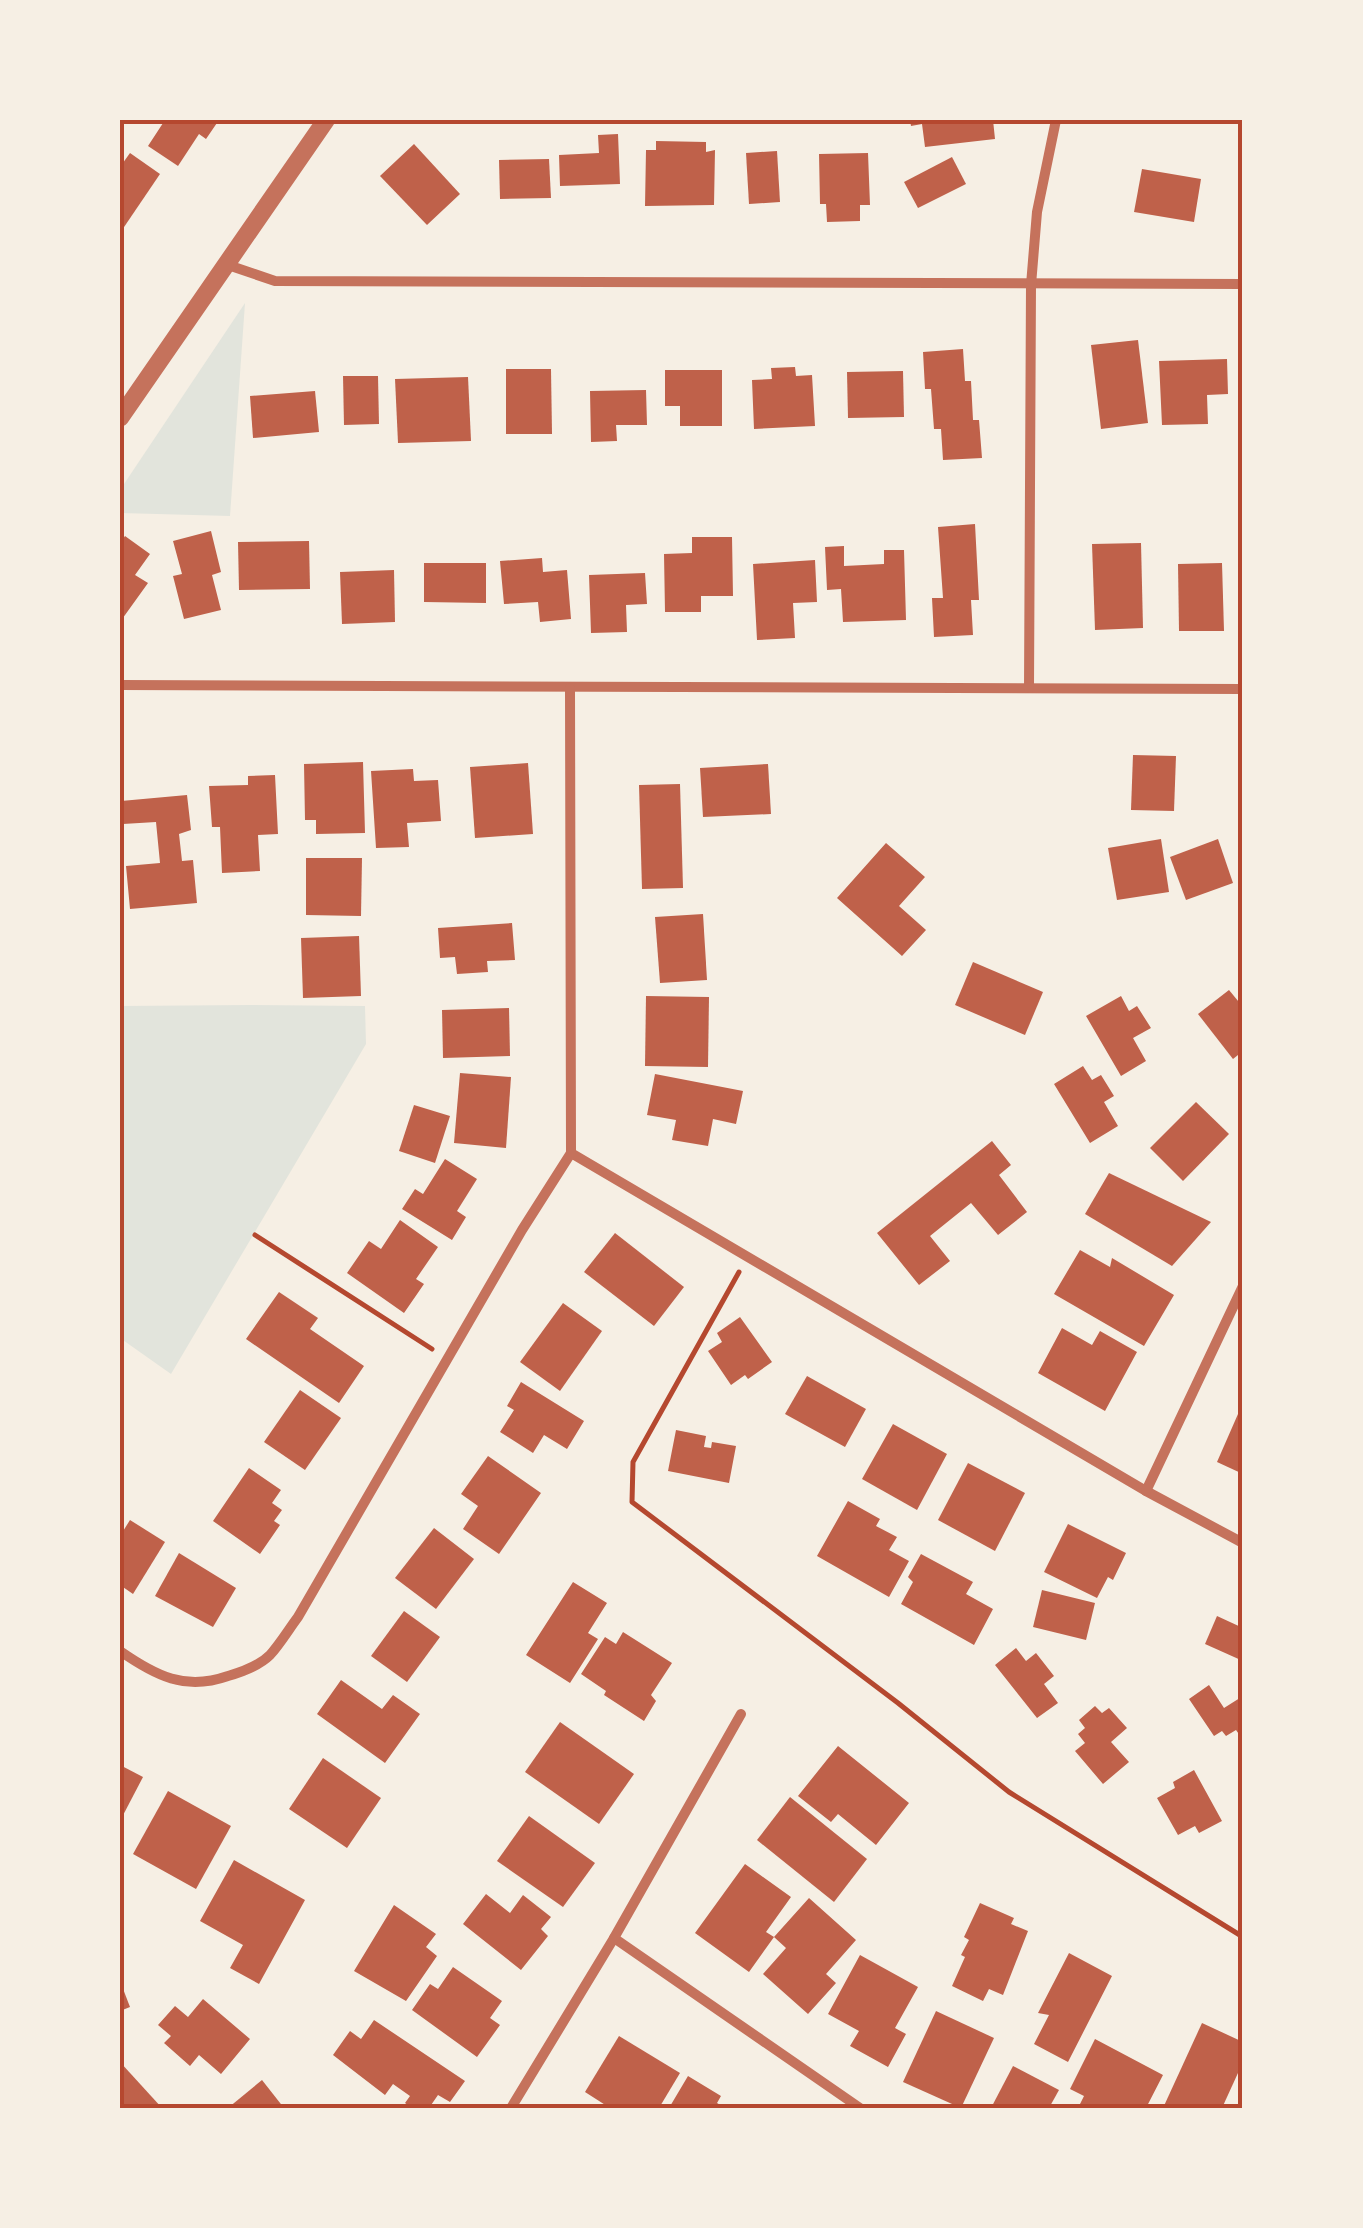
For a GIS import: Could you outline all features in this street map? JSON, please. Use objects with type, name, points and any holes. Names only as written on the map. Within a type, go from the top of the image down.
[{"type":"street","points":[[120,418],[326,120]]},
{"type":"street","points":[[1029,688],[1031,285],[1037,212],[1056,120]]},
{"type":"street","points":[[225,264],[275,280],[1243,284]]},
{"type":"street","points":[[120,684],[1243,689]]},
{"type":"street","points":[[120,1651],[173,1680],[206,1684],[239,1673],[268,1657],[298,1617],[571,1152],[570,688]]},
{"type":"street","points":[[571,1152],[1146,1491],[1243,1543]]},
{"type":"street","points":[[1146,1491],[1243,1286]]},
{"type":"street","points":[[511,2108],[614,1938],[741,1714]]},
{"type":"street","points":[[614,1938],[860,2108]]},
{"type":"path","points":[[254,1235],[447,1359]]},
{"type":"path","points":[[747,1256],[633,1462],[632,1502],[898,1702],[1009,1792],[1243,1937]]},
{"type":"shaded area","points":[[245,303],[230,516],[120,513],[120,490]]},
{"type":"shaded area","points":[[120,1006],[365,1006],[366,1044],[171,1374],[120,1338]]},
{"type":"building","points":[[165,120],[219,120],[206,139],[199,134],[178,166],[148,146]]},
{"type":"building","points":[[910,120],[993,120],[995,139],[925,147],[922,124],[911,126]]},
{"type":"building","points":[[618,134],[620,184],[560,186],[559,155],[599,153],[598,135]]},
{"type":"building","points":[[656,141],[706,142],[706,152],[715,150],[714,205],[645,206],[646,150],[656,150]]},
{"type":"building","points":[[414,144],[460,194],[427,225],[380,176]]},
{"type":"building","points":[[777,151],[780,202],[749,204],[746,153]]},
{"type":"building","points":[[130,153],[160,174],[120,233],[120,167]]},
{"type":"building","points":[[868,153],[870,205],[860,205],[860,221],[827,222],[826,204],[820,204],[819,154]]},
{"type":"building","points":[[952,157],[966,184],[918,208],[904,182]]},
{"type":"building","points":[[549,159],[551,198],[500,199],[499,160]]},
{"type":"building","points":[[1142,169],[1201,179],[1194,222],[1134,212]]},
{"type":"building","points":[[1138,340],[1148,423],[1101,429],[1091,345]]},
{"type":"building","points":[[963,349],[965,381],[971,381],[973,420],[979,420],[982,458],[943,460],[941,429],[934,429],[931,389],[925,389],[923,352]]},
{"type":"building","points":[[1227,359],[1228,394],[1207,395],[1208,424],[1162,425],[1159,361]]},
{"type":"building","points":[[795,367],[796,376],[812,375],[815,426],[754,429],[752,380],[772,379],[771,368]]},
{"type":"building","points":[[506,369],[551,369],[552,434],[506,434]]},
{"type":"building","points":[[665,370],[722,370],[722,426],[680,426],[680,406],[665,406]]},
{"type":"building","points":[[903,371],[904,417],[848,418],[847,372]]},
{"type":"building","points":[[343,376],[378,376],[379,424],[344,425]]},
{"type":"building","points":[[468,377],[471,441],[398,443],[395,379]]},
{"type":"building","points":[[646,390],[647,425],[616,425],[617,441],[591,442],[590,391]]},
{"type":"building","points":[[315,391],[319,432],[253,438],[250,396]]},
{"type":"building","points":[[975,524],[979,600],[971,600],[973,635],[934,637],[932,598],[943,598],[938,527]]},
{"type":"building","points":[[211,531],[221,572],[212,575],[221,610],[184,619],[173,576],[182,574],[173,541]]},
{"type":"building","points":[[125,536],[150,554],[135,575],[148,583],[120,622],[120,543]]},
{"type":"building","points":[[692,537],[732,537],[733,596],[701,596],[701,612],[665,612],[664,554],[692,553]]},
{"type":"building","points":[[309,541],[310,589],[239,590],[238,542]]},
{"type":"building","points":[[1141,543],[1143,628],[1095,630],[1092,544]]},
{"type":"building","points":[[844,546],[844,566],[884,564],[884,550],[904,550],[906,620],[843,622],[841,589],[827,590],[825,547]]},
{"type":"building","points":[[542,558],[543,572],[567,570],[571,619],[540,622],[538,602],[504,604],[500,561]]},
{"type":"building","points":[[815,560],[817,602],[793,603],[795,638],[757,640],[753,564]]},
{"type":"building","points":[[424,563],[486,563],[486,603],[424,602]]},
{"type":"building","points":[[1222,563],[1224,631],[1179,631],[1178,564]]},
{"type":"building","points":[[394,570],[395,622],[342,624],[340,572]]},
{"type":"building","points":[[645,573],[647,604],[626,605],[627,632],[591,633],[589,575]]},
{"type":"building","points":[[1133,755],[1176,756],[1174,811],[1131,810]]},
{"type":"building","points":[[363,762],[365,833],[316,834],[316,820],[305,820],[304,764]]},
{"type":"building","points":[[528,763],[533,834],[475,838],[470,767]]},
{"type":"building","points":[[768,764],[771,814],[703,817],[700,768]]},
{"type":"building","points":[[413,769],[414,781],[438,780],[441,821],[407,823],[409,847],[376,848],[371,771]]},
{"type":"building","points":[[275,775],[278,834],[258,835],[260,871],[222,873],[220,827],[212,827],[209,786],[248,785],[248,776]]},
{"type":"building","points":[[680,784],[683,888],[642,889],[639,785]]},
{"type":"building","points":[[187,795],[191,830],[179,834],[182,861],[193,860],[197,903],[130,909],[126,866],[160,863],[156,822],[123,824],[121,801]]},
{"type":"building","points":[[1161,839],[1169,892],[1117,900],[1108,848]]},
{"type":"building","points":[[1218,839],[1233,883],[1186,900],[1170,857]]},
{"type":"building","points":[[886,843],[925,877],[899,906],[926,930],[902,956],[837,898]]},
{"type":"building","points":[[306,858],[362,858],[361,916],[306,915]]},
{"type":"building","points":[[703,914],[707,980],[660,983],[655,917]]},
{"type":"building","points":[[512,923],[515,960],[487,961],[488,972],[457,974],[455,957],[440,958],[438,928]]},
{"type":"building","points":[[359,936],[361,996],[303,998],[301,938]]},
{"type":"building","points":[[973,962],[1043,992],[1025,1035],[955,1005]]},
{"type":"building","points":[[1229,990],[1243,1007],[1243,1051],[1233,1059],[1198,1014]]},
{"type":"building","points":[[646,996],[709,997],[708,1067],[645,1066]]},
{"type":"building","points":[[1121,996],[1129,1011],[1137,1006],[1151,1028],[1133,1038],[1146,1061],[1121,1076],[1086,1016]]},
{"type":"building","points":[[509,1008],[510,1056],[443,1058],[442,1010]]},
{"type":"building","points":[[1083,1066],[1092,1080],[1101,1075],[1114,1096],[1104,1102],[1118,1126],[1090,1143],[1054,1084]]},
{"type":"building","points":[[460,1073],[511,1077],[506,1148],[454,1143]]},
{"type":"building","points":[[655,1074],[743,1091],[736,1124],[713,1119],[708,1146],[672,1140],[676,1120],[647,1115]]},
{"type":"building","points":[[1196,1102],[1229,1134],[1183,1181],[1150,1148]]},
{"type":"building","points":[[414,1105],[450,1116],[435,1163],[399,1151]]},
{"type":"building","points":[[992,1141],[1011,1165],[999,1175],[1027,1212],[998,1235],[971,1203],[930,1236],[950,1261],[919,1285],[877,1233]]},
{"type":"building","points":[[445,1159],[477,1179],[457,1211],[466,1217],[452,1240],[402,1209],[415,1189],[423,1194]]},
{"type":"building","points":[[1109,1173],[1211,1222],[1172,1266],[1085,1214]]},
{"type":"building","points":[[400,1220],[438,1247],[416,1279],[424,1284],[404,1313],[347,1273],[369,1241],[381,1249]]},
{"type":"building","points":[[615,1233],[684,1287],[654,1326],[584,1272]]},
{"type":"building","points":[[1080,1250],[1110,1267],[1112,1258],[1174,1295],[1144,1346],[1054,1294]]},
{"type":"building","points":[[279,1292],[318,1318],[310,1329],[364,1366],[339,1403],[246,1339]]},
{"type":"building","points":[[563,1303],[602,1331],[560,1391],[520,1362]]},
{"type":"building","points":[[740,1317],[772,1362],[748,1379],[745,1375],[731,1385],[708,1351],[722,1342],[717,1333]]},
{"type":"building","points":[[1062,1328],[1092,1345],[1100,1331],[1137,1352],[1105,1411],[1038,1373]]},
{"type":"building","points":[[807,1376],[866,1409],[845,1447],[785,1414]]},
{"type":"building","points":[[521,1382],[584,1421],[567,1449],[544,1435],[533,1453],[500,1432],[514,1410],[507,1406]]},
{"type":"building","points":[[300,1390],[341,1418],[305,1470],[264,1442]]},
{"type":"building","points":[[1238,1414],[1243,1416],[1243,1474],[1217,1462]]},
{"type":"building","points":[[893,1424],[947,1454],[917,1510],[862,1479]]},
{"type":"building","points":[[676,1430],[706,1436],[704,1447],[711,1448],[712,1442],[736,1446],[729,1483],[668,1471]]},
{"type":"building","points":[[488,1456],[541,1493],[499,1554],[463,1529],[478,1506],[461,1494]]},
{"type":"building","points":[[968,1463],[1025,1493],[995,1551],[938,1520]]},
{"type":"building","points":[[249,1468],[281,1490],[272,1503],[282,1510],[274,1521],[280,1525],[260,1554],[213,1521]]},
{"type":"building","points":[[848,1501],[880,1519],[876,1526],[897,1537],[889,1550],[909,1561],[889,1597],[817,1556]]},
{"type":"building","points":[[130,1520],[165,1542],[133,1594],[120,1585],[120,1536]]},
{"type":"building","points":[[1068,1524],[1126,1553],[1113,1580],[1108,1577],[1097,1598],[1044,1572]]},
{"type":"building","points":[[434,1528],[474,1559],[436,1609],[395,1578]]},
{"type":"building","points":[[179,1553],[236,1588],[213,1627],[155,1596]]},
{"type":"building","points":[[921,1554],[973,1582],[966,1594],[993,1609],[974,1645],[901,1604],[913,1582],[908,1577]]},
{"type":"building","points":[[573,1582],[607,1603],[588,1633],[598,1639],[570,1683],[526,1655]]},
{"type":"building","points":[[1042,1590],[1095,1603],[1086,1640],[1033,1627]]},
{"type":"building","points":[[404,1611],[440,1637],[407,1682],[371,1656]]},
{"type":"building","points":[[1217,1616],[1243,1628],[1243,1661],[1205,1644]]},
{"type":"building","points":[[623,1632],[672,1663],[651,1695],[656,1701],[644,1721],[604,1695],[606,1691],[581,1674],[605,1637],[616,1644]]},
{"type":"building","points":[[1016,1648],[1026,1661],[1036,1653],[1054,1676],[1044,1684],[1058,1703],[1037,1718],[995,1665]]},
{"type":"building","points":[[341,1680],[382,1709],[393,1695],[420,1714],[385,1763],[317,1714]]},
{"type":"building","points":[[1209,1685],[1224,1708],[1243,1696],[1243,1740],[1236,1730],[1226,1736],[1222,1731],[1214,1736],[1189,1699]]},
{"type":"building","points":[[1095,1706],[1102,1713],[1109,1708],[1127,1728],[1111,1742],[1129,1762],[1103,1784],[1075,1751],[1085,1743],[1078,1734],[1085,1728],[1079,1720]]},
{"type":"building","points":[[560,1722],[634,1774],[599,1824],[525,1772]]},
{"type":"building","points":[[838,1746],[909,1803],[876,1845],[838,1814],[831,1822],[798,1796]]},
{"type":"building","points":[[323,1758],[381,1798],[347,1848],[289,1809]]},
{"type":"building","points":[[120,1765],[143,1777],[120,1821]]},
{"type":"building","points":[[1194,1770],[1222,1821],[1199,1833],[1195,1826],[1178,1835],[1157,1798],[1175,1788],[1173,1782]]},
{"type":"building","points":[[168,1791],[231,1826],[196,1889],[133,1854]]},
{"type":"building","points":[[790,1797],[867,1859],[834,1902],[757,1840]]},
{"type":"building","points":[[529,1816],[595,1863],[563,1907],[497,1861]]},
{"type":"building","points":[[234,1860],[305,1900],[259,1984],[230,1968],[243,1945],[200,1921]]},
{"type":"building","points":[[745,1864],[791,1897],[766,1932],[774,1937],[749,1972],[695,1933]]},
{"type":"building","points":[[486,1894],[510,1913],[523,1895],[551,1917],[541,1929],[548,1936],[521,1970],[463,1924]]},
{"type":"building","points":[[809,1898],[856,1940],[826,1974],[836,1983],[808,2014],[763,1974],[786,1948],[774,1937]]},
{"type":"building","points":[[980,1903],[1014,1918],[1011,1924],[1028,1931],[1003,1995],[989,1989],[983,2001],[952,1986],[965,1957],[961,1955],[969,1940],[964,1937]]},
{"type":"building","points":[[394,1905],[436,1934],[426,1947],[437,1956],[406,2001],[354,1971]]},
{"type":"building","points":[[1069,1953],[1112,1976],[1068,2062],[1034,2044],[1049,2015],[1038,2013]]},
{"type":"building","points":[[860,1955],[918,1987],[895,2028],[906,2034],[888,2067],[850,2046],[859,2031],[828,2014]]},
{"type":"building","points":[[453,1967],[502,2001],[490,2018],[500,2025],[477,2057],[412,2010],[430,1984],[438,1989]]},
{"type":"building","points":[[120,1981],[130,2007],[120,2011]]},
{"type":"building","points":[[203,1999],[250,2039],[221,2074],[199,2055],[190,2066],[164,2043],[171,2036],[158,2025],[175,2006],[188,2017]]},
{"type":"building","points":[[936,2011],[994,2038],[961,2108],[903,2082]]},
{"type":"building","points":[[374,2020],[465,2081],[450,2102],[438,2095],[429,2108],[412,2108],[405,2103],[410,2096],[393,2084],[385,2095],[333,2055],[350,2031],[361,2039]]},
{"type":"building","points":[[1202,2023],[1243,2042],[1243,2062],[1222,2108],[1163,2108]]},
{"type":"building","points":[[619,2036],[680,2073],[659,2108],[610,2108],[585,2092]]},
{"type":"building","points":[[1095,2039],[1163,2075],[1146,2108],[1078,2108],[1084,2096],[1070,2089]]},
{"type":"building","points":[[120,2062],[162,2108],[120,2108]]},
{"type":"building","points":[[1013,2066],[1059,2090],[1049,2108],[991,2108]]},
{"type":"building","points":[[688,2076],[721,2096],[717,2103],[725,2108],[669,2108]]},
{"type":"building","points":[[262,2080],[284,2108],[228,2108]]}]
